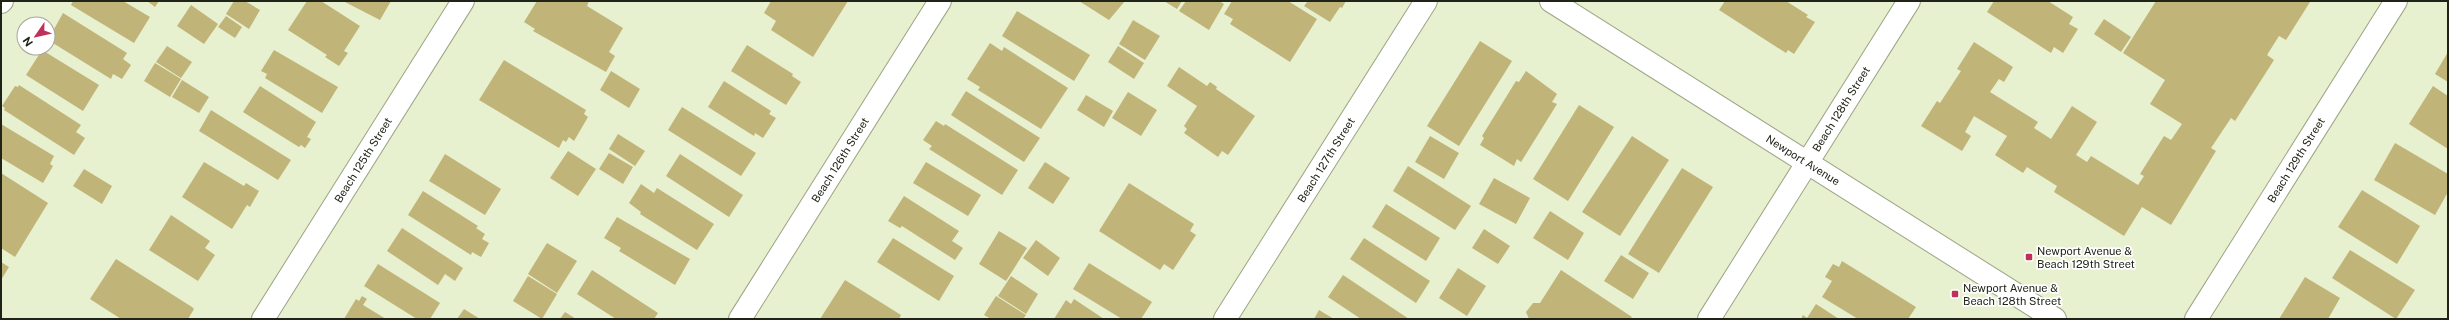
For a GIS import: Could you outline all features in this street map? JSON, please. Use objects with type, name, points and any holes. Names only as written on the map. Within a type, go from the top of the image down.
[{"type":"street","name":"Beach 125th Street","points":[[263,319],[463,1]]},
{"type":"street","name":"Beach 126th Street","points":[[740,319],[940,1]]},
{"type":"street","name":"Beach 127th Street","points":[[1225,319],[1426,1]]},
{"type":"street","name":"Newport Avenue","points":[[1551,1],[2055,319]]},
{"type":"street","name":"Beach 128th Street","points":[[1708,319],[1910,1]]},
{"type":"street","name":"Beach 129th Street","points":[[2196,319],[2396,1]]},
{"type":"building","points":[[73,1],[123,1],[150,17],[134,43],[71,5]]},
{"type":"building","points":[[147,1],[159,1],[155,7]]},
{"type":"building","points":[[234,1],[245,1],[260,10],[249,29],[226,14]]},
{"type":"building","points":[[307,1],[321,1],[360,26],[344,51],[348,53],[339,66],[325,57],[327,55],[288,30]]},
{"type":"building","points":[[343,1],[391,1],[380,20]]},
{"type":"building","points":[[537,1],[589,1],[587,6],[623,28],[609,52],[615,56],[606,72],[533,31],[535,29],[524,22]]},
{"type":"building","points":[[771,1],[848,1],[813,57],[771,30],[776,21],[764,13]]},
{"type":"building","points":[[1079,1],[1125,1],[1109,20]]},
{"type":"building","points":[[1164,1],[1182,1],[1177,9]]},
{"type":"building","points":[[1186,1],[1219,1],[1224,4],[1209,30],[1179,11]]},
{"type":"building","points":[[1232,1],[1288,1],[1317,19],[1290,62],[1230,24],[1233,19],[1224,14]]},
{"type":"building","points":[[1308,1],[1346,1],[1330,22],[1304,6]]},
{"type":"building","points":[[1725,1],[1786,1],[1808,15],[1806,17],[1815,22],[1794,54],[1788,50],[1786,53],[1719,10]]},
{"type":"building","points":[[1994,1],[2048,1],[2073,17],[2069,24],[2078,29],[2063,53],[2054,47],[2051,53],[1987,12]]},
{"type":"building","points":[[2156,1],[2310,2],[2286,40],[2279,36],[2267,55],[2274,60],[2235,121],[2231,118],[2211,148],[2216,151],[2171,225],[2142,207],[2124,236],[2054,192],[2057,186],[2027,167],[2023,173],[1995,155],[2007,136],[1974,116],[1965,132],[1971,136],[1962,151],[1921,126],[1937,101],[1940,103],[1961,71],[1957,69],[1974,42],[2013,67],[2004,82],[1999,79],[1990,92],[2038,122],[2034,128],[2051,139],[2072,106],[2097,122],[2076,155],[2087,162],[2091,156],[2138,185],[2144,176],[2140,174],[2164,136],[2171,140],[2182,124],[2150,104],[2165,80],[2123,53]]},
{"type":"building","points":[[191,5],[218,24],[204,44],[177,26]]},
{"type":"building","points":[[1017,11],[1090,55],[1074,81],[1002,36]]},
{"type":"building","points":[[63,13],[127,53],[123,59],[131,65],[122,79],[113,74],[111,79],[56,45],[56,26]]},
{"type":"building","points":[[226,16],[242,27],[235,38],[218,27]]},
{"type":"building","points":[[2104,19],[2131,37],[2121,52],[2094,34]]},
{"type":"building","points":[[1133,20],[1160,36],[1145,60],[1119,44]]},
{"type":"building","points":[[1480,41],[1512,61],[1459,146],[1427,126]]},
{"type":"building","points":[[990,43],[1002,51],[1004,47],[1068,88],[1041,129],[978,90],[980,87],[967,79]]},
{"type":"building","points":[[747,45],[793,74],[792,76],[801,82],[786,105],[731,71]]},
{"type":"building","points":[[167,46],[192,62],[181,78],[156,62]]},
{"type":"building","points":[[1118,46],[1144,63],[1134,79],[1108,62]]},
{"type":"building","points":[[274,50],[338,87],[322,113],[265,78],[267,74],[261,71]]},
{"type":"building","points":[[2448,52],[2448,82],[2435,74]]},
{"type":"building","points":[[38,56],[52,56],[99,85],[83,111],[26,75]]},
{"type":"building","points":[[504,60],[586,110],[584,114],[588,117],[574,141],[569,137],[566,142],[563,140],[559,148],[479,100]]},
{"type":"building","points":[[155,63],[181,79],[170,97],[144,81]]},
{"type":"building","points":[[1179,67],[1207,86],[1210,82],[1217,87],[1216,89],[1255,116],[1228,155],[1222,151],[1218,157],[1184,133],[1187,129],[1184,126],[1197,106],[1167,86]]},
{"type":"building","points":[[611,71],[640,89],[629,108],[600,90]]},
{"type":"building","points":[[1526,71],[1557,94],[1552,102],[1557,104],[1521,162],[1517,159],[1514,166],[1480,145],[1484,138],[1482,136],[1516,81],[1519,82]]},
{"type":"building","points":[[182,80],[209,97],[199,113],[172,97]]},
{"type":"building","points":[[724,81],[771,111],[769,114],[776,118],[763,138],[755,133],[754,136],[708,107]]},
{"type":"building","points":[[19,85],[81,125],[76,132],[85,138],[74,155],[4,110],[5,108],[2,106],[15,86],[18,87]]},
{"type":"building","points":[[260,86],[316,122],[307,137],[311,139],[305,148],[301,145],[299,147],[243,112]]},
{"type":"building","points":[[2433,86],[2448,96],[2448,149],[2409,124]]},
{"type":"building","points":[[966,91],[1040,138],[1024,162],[951,115]]},
{"type":"building","points":[[1128,92],[1157,110],[1141,136],[1112,118]]},
{"type":"building","points":[[1086,95],[1113,111],[1104,127],[1077,110]]},
{"type":"building","points":[[1579,105],[1614,127],[1568,201],[1533,179]]},
{"type":"building","points":[[682,107],[756,153],[741,176],[668,130]]},
{"type":"building","points":[[211,110],[291,160],[278,180],[199,131]]},
{"type":"building","points":[[936,121],[944,126],[945,124],[1018,170],[1002,195],[929,149],[932,146],[923,140]]},
{"type":"building","points":[[1,124],[54,156],[50,164],[53,166],[43,183],[1,158]]},
{"type":"building","points":[[618,134],[645,151],[635,166],[609,149]]},
{"type":"building","points":[[1430,136],[1459,153],[1444,179],[1415,162]]},
{"type":"building","points":[[1632,136],[1669,160],[1620,236],[1582,212]]},
{"type":"building","points":[[2395,143],[2448,174],[2448,192],[2435,215],[2374,180]]},
{"type":"building","points":[[568,151],[596,169],[578,196],[550,178]]},
{"type":"building","points":[[609,153],[633,167],[623,184],[599,169]]},
{"type":"building","points":[[445,154],[501,189],[485,215],[429,181]]},
{"type":"building","points":[[680,154],[743,195],[729,217],[666,176]]},
{"type":"building","points":[[204,162],[244,186],[246,183],[259,191],[250,207],[247,205],[232,229],[182,197]]},
{"type":"building","points":[[926,162],[981,195],[968,216],[913,183]]},
{"type":"building","points":[[1045,162],[1070,178],[1053,204],[1028,188]]},
{"type":"building","points":[[1408,166],[1471,206],[1455,230],[1393,191]]},
{"type":"building","points":[[1682,168],[1713,187],[1659,273],[1628,254]]},
{"type":"building","points":[[84,169],[112,186],[102,204],[73,186]]},
{"type":"building","points":[[1,173],[48,203],[15,257],[1,248]]},
{"type":"building","points":[[1494,178],[1530,198],[1516,224],[1479,204]]},
{"type":"building","points":[[1129,183],[1194,224],[1190,231],[1196,235],[1173,270],[1164,264],[1160,270],[1099,231]]},
{"type":"building","points":[[641,184],[654,193],[657,188],[714,224],[697,250],[640,214],[641,212],[629,203]]},
{"type":"building","points":[[2362,190],[2420,226],[2397,264],[2338,227]]},
{"type":"building","points":[[423,191],[478,226],[476,228],[485,234],[482,239],[489,243],[481,257],[472,252],[471,255],[408,215]]},
{"type":"building","points":[[904,196],[959,231],[952,241],[963,248],[955,260],[902,226],[900,228],[888,221]]},
{"type":"building","points":[[1386,204],[1440,238],[1426,261],[1372,227]]},
{"type":"building","points":[[1550,211],[1584,233],[1568,260],[1533,238]]},
{"type":"building","points":[[171,215],[210,241],[205,248],[215,255],[198,281],[149,250]]},
{"type":"building","points":[[617,217],[690,259],[675,285],[619,251],[621,248],[604,238]]},
{"type":"building","points":[[402,228],[463,268],[455,281],[445,274],[438,285],[387,251]]},
{"type":"building","points":[[1484,229],[1510,246],[1498,264],[1472,248]]},
{"type":"building","points":[[999,231],[1027,248],[1006,281],[979,264]]},
{"type":"building","points":[[893,238],[954,276],[939,301],[877,262]]},
{"type":"building","points":[[1364,238],[1430,281],[1416,303],[1350,259]]},
{"type":"building","points":[[1036,240],[1060,258],[1048,276],[1023,258]]},
{"type":"building","points":[[547,243],[577,261],[557,293],[528,274]]},
{"type":"building","points":[[2350,250],[2415,290],[2396,319],[2332,278]]},
{"type":"building","points":[[1621,255],[1649,273],[1633,299],[1604,281]]},
{"type":"building","points":[[116,259],[192,307],[194,309],[188,319],[121,319],[90,299]]},
{"type":"building","points":[[1842,261],[1916,307],[1908,319],[1858,319],[1822,297],[1832,281],[1825,277],[1833,264],[1839,267]]},
{"type":"building","points":[[1,262],[9,267],[1,280]]},
{"type":"building","points":[[1089,263],[1152,302],[1141,319],[1122,319],[1073,289]]},
{"type":"building","points":[[378,264],[440,303],[430,319],[417,319],[364,286]]},
{"type":"building","points":[[1458,268],[1486,286],[1467,316],[1439,298]]},
{"type":"building","points":[[592,270],[658,313],[654,319],[616,319],[577,294]]},
{"type":"building","points":[[1561,270],[1632,317],[1630,319],[1529,319],[1526,312],[1533,303],[1540,303]]},
{"type":"building","points":[[1343,275],[1409,319],[1361,319],[1328,297]]},
{"type":"building","points":[[528,276],[557,294],[542,319],[513,301]]},
{"type":"building","points":[[1011,276],[1038,294],[1026,314],[998,296]]},
{"type":"building","points":[[2305,277],[2340,298],[2328,319],[2279,319]]},
{"type":"building","points":[[845,280],[901,315],[899,319],[820,319]]},
{"type":"building","points":[[362,296],[367,299],[363,305],[386,319],[344,319],[356,299],[359,301]]},
{"type":"building","points":[[996,296],[1026,315],[1023,319],[991,319],[984,315]]},
{"type":"building","points":[[1074,299],[1104,319],[1054,319],[1066,300],[1071,304]]},
{"type":"building","points":[[1816,304],[1839,319],[1801,319],[1803,315],[1807,318]]},
{"type":"building","points":[[464,309],[480,319],[457,319]]},
{"type":"building","points":[[1319,310],[1334,319],[1314,319]]},
{"type":"building","points":[[565,312],[576,319],[560,319]]},
{"type":"place","name":"Newport Avenue & Beach 129th Street","points":[[2029,257]]},
{"type":"place","name":"Newport Avenue & Beach 128th Street","points":[[1955,294]]}]
